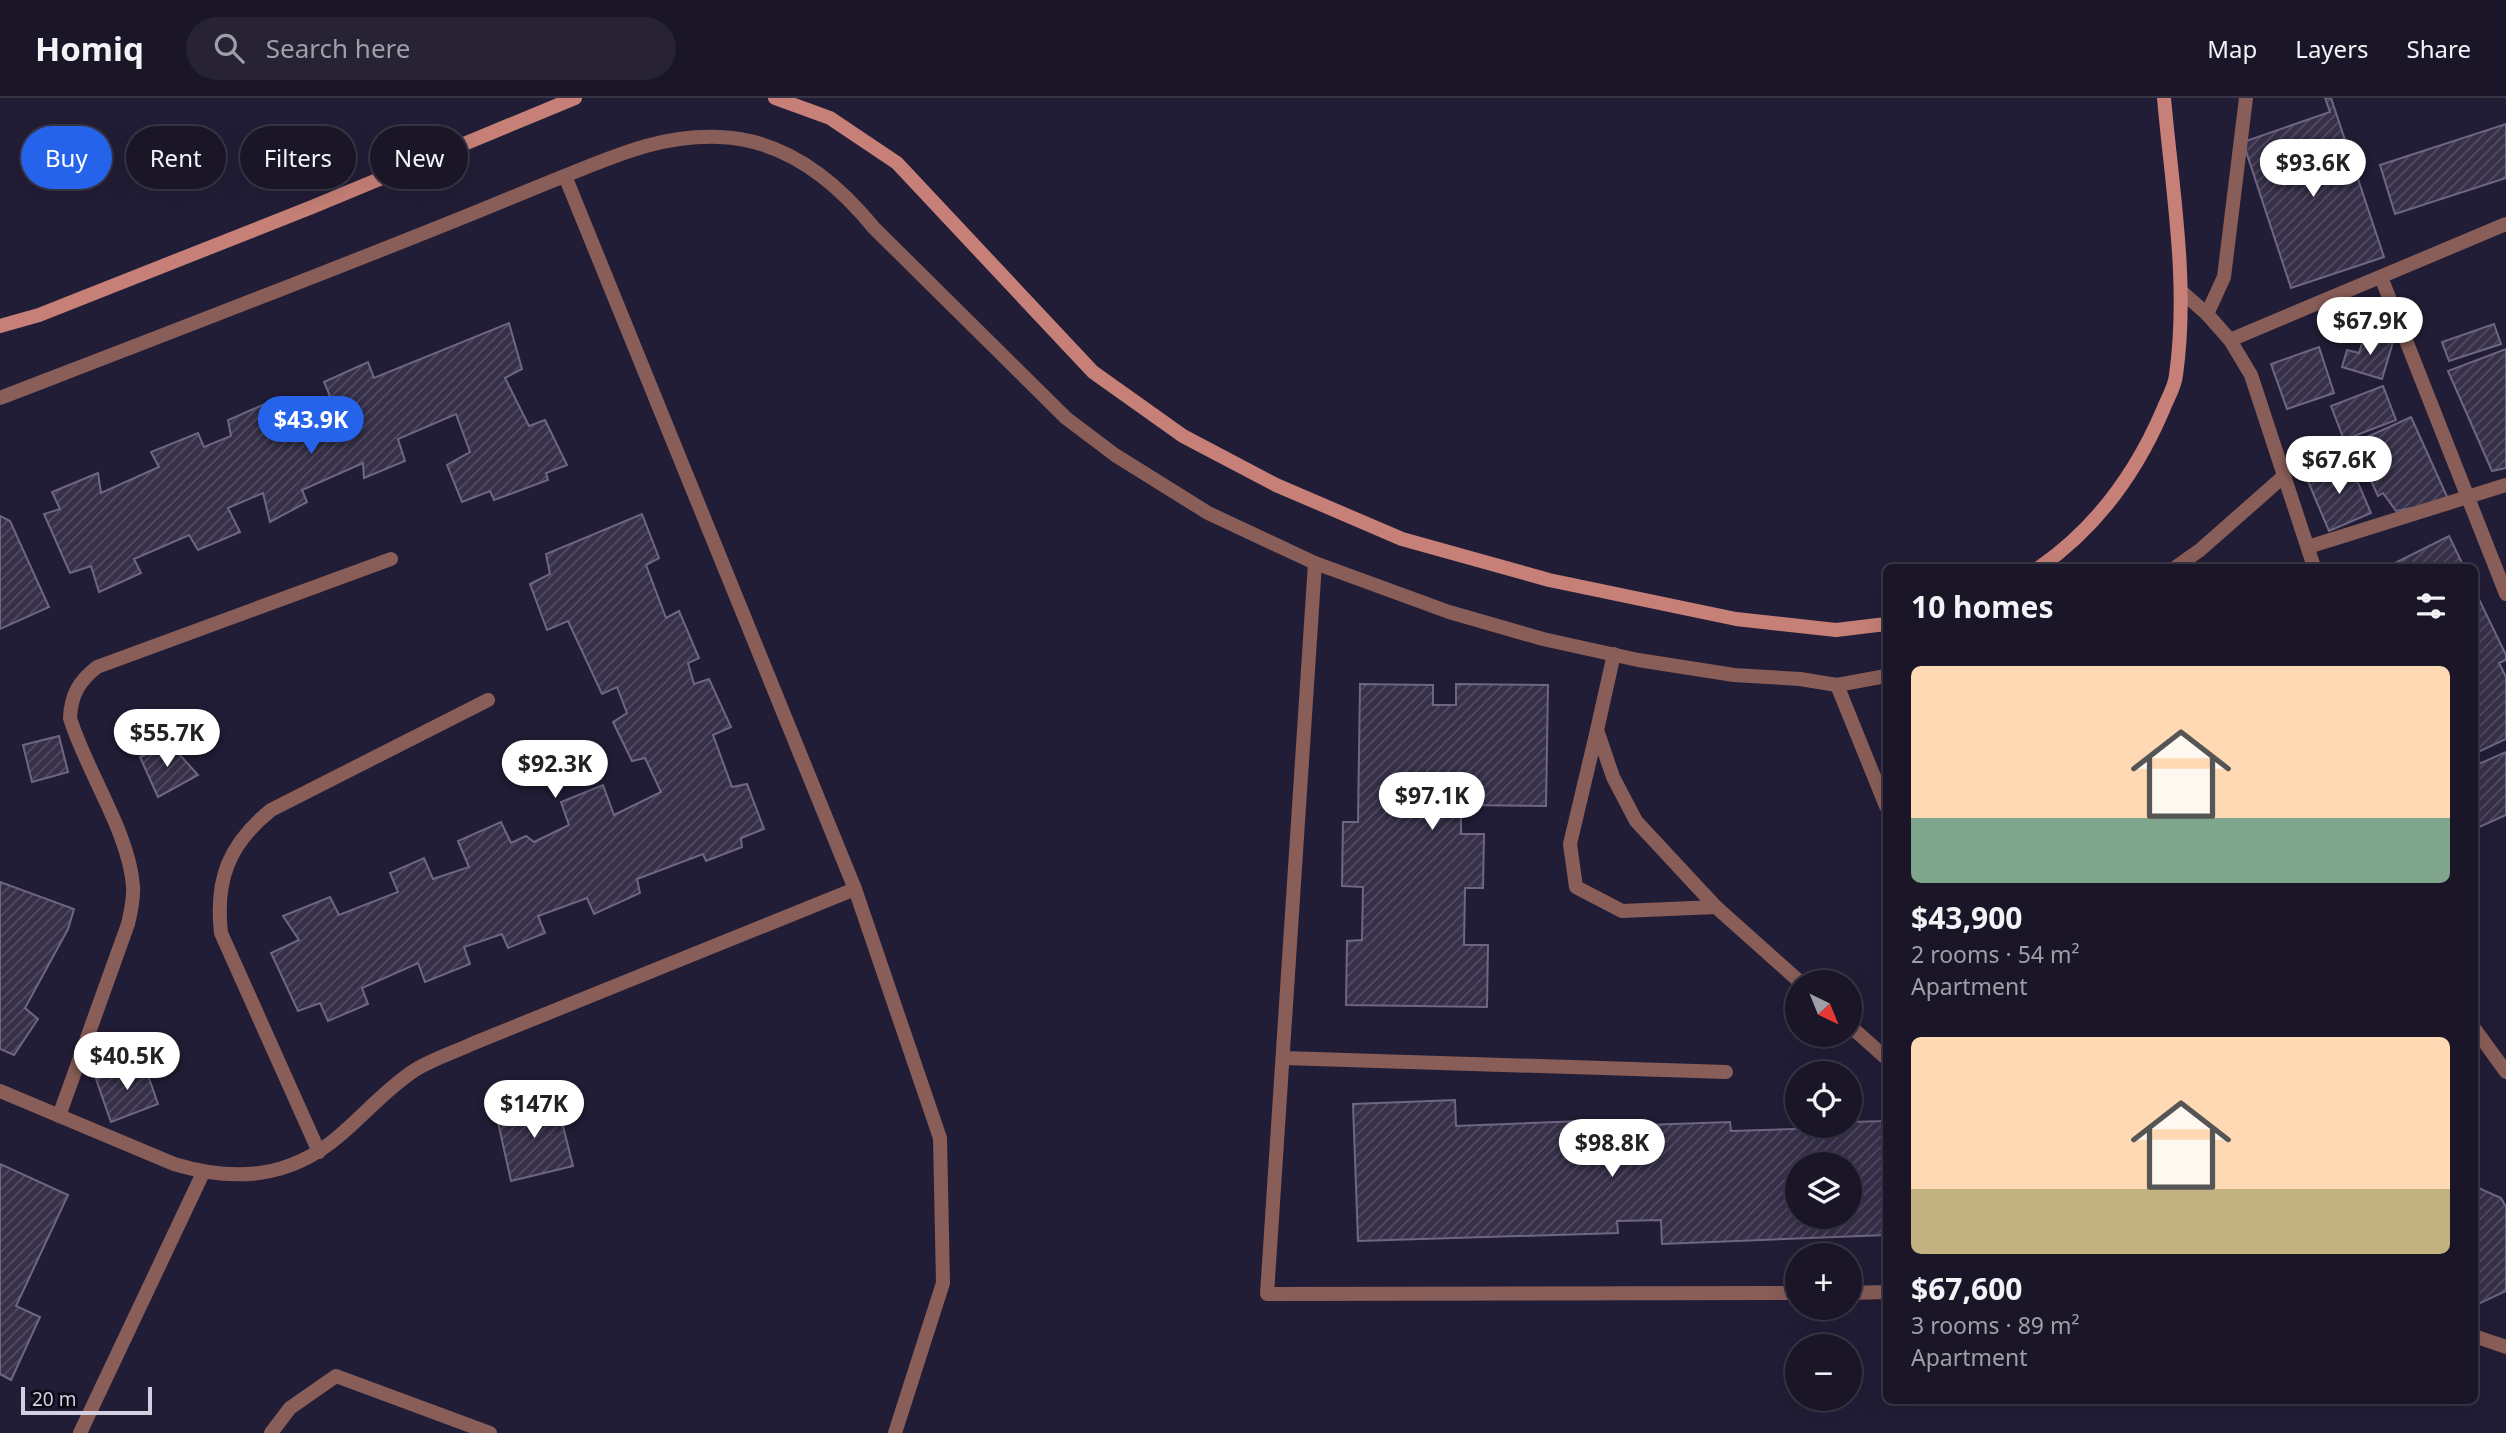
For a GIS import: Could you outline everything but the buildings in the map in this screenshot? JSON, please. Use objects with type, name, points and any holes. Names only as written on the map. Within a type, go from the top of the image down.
[{"type":"main road","points":[[0,326],[39,315],[312,207],[575,98]]},
{"type":"main road","points":[[775,98],[830,118],[897,163],[1093,372],[1183,436],[1276,485],[1402,539],[1549,580],[1736,619],[1836,630],[1883,624]]},
{"type":"main road","points":[[2044,564],[2067,548],[2112,500],[2150,440],[2176,378],[2182,292],[2164,98]]},
{"type":"street","points":[[2207,314],[2224,277],[2246,98]]},
{"type":"street","points":[[0,398],[653,143],[687,137],[723,137],[757,143],[792,157],[823,175],[851,200],[874,228],[1066,418],[1115,455],[1209,513],[1315,563],[1449,611],[1543,639],[1614,654],[1734,675],[1800,679],[1837,685],[1883,677]]},
{"type":"street","points":[[565,176],[855,889],[940,1138],[943,1283],[895,1433]]},
{"type":"street","points":[[2230,340],[2506,224]]},
{"type":"street","points":[[2381,277],[2506,594]]},
{"type":"street","points":[[2182,292],[2207,314],[2230,340],[2251,374],[2313,564]]},
{"type":"street","points":[[2180,564],[2200,550],[2284,476]]},
{"type":"street","points":[[2308,547],[2506,485]]},
{"type":"street","points":[[59,1116],[128,924],[133,886],[124,848],[74,733],[70,718],[71,702],[76,688],[85,676],[97,667],[391,559]]},
{"type":"street","points":[[1315,563],[1267,1294],[1785,1293]]},
{"type":"street","points":[[1614,654],[1570,845],[1576,887],[1622,911],[1716,907]]},
{"type":"street","points":[[1837,685],[1883,800]]},
{"type":"street","points":[[319,1152],[221,933],[219,896],[228,860],[239,841],[271,810],[488,701]]},
{"type":"street","points":[[1597,730],[1613,777],[1636,821],[1716,907],[1787,970]]},
{"type":"street","points":[[0,1091],[174,1164],[204,1173],[234,1176],[265,1173],[294,1164],[319,1152],[415,1070],[499,1033],[855,889]]},
{"type":"street","points":[[2478,1034],[2506,1072]]},
{"type":"street","points":[[1862,1037],[1883,1055]]},
{"type":"street","points":[[1283,1058],[1726,1072]]},
{"type":"street","points":[[80,1433],[204,1173]]},
{"type":"street","points":[[1862,1293],[1883,1293]]},
{"type":"street","points":[[2478,1337],[2506,1347]]},
{"type":"street","points":[[271,1433],[290,1408],[336,1376],[490,1433]]}]
